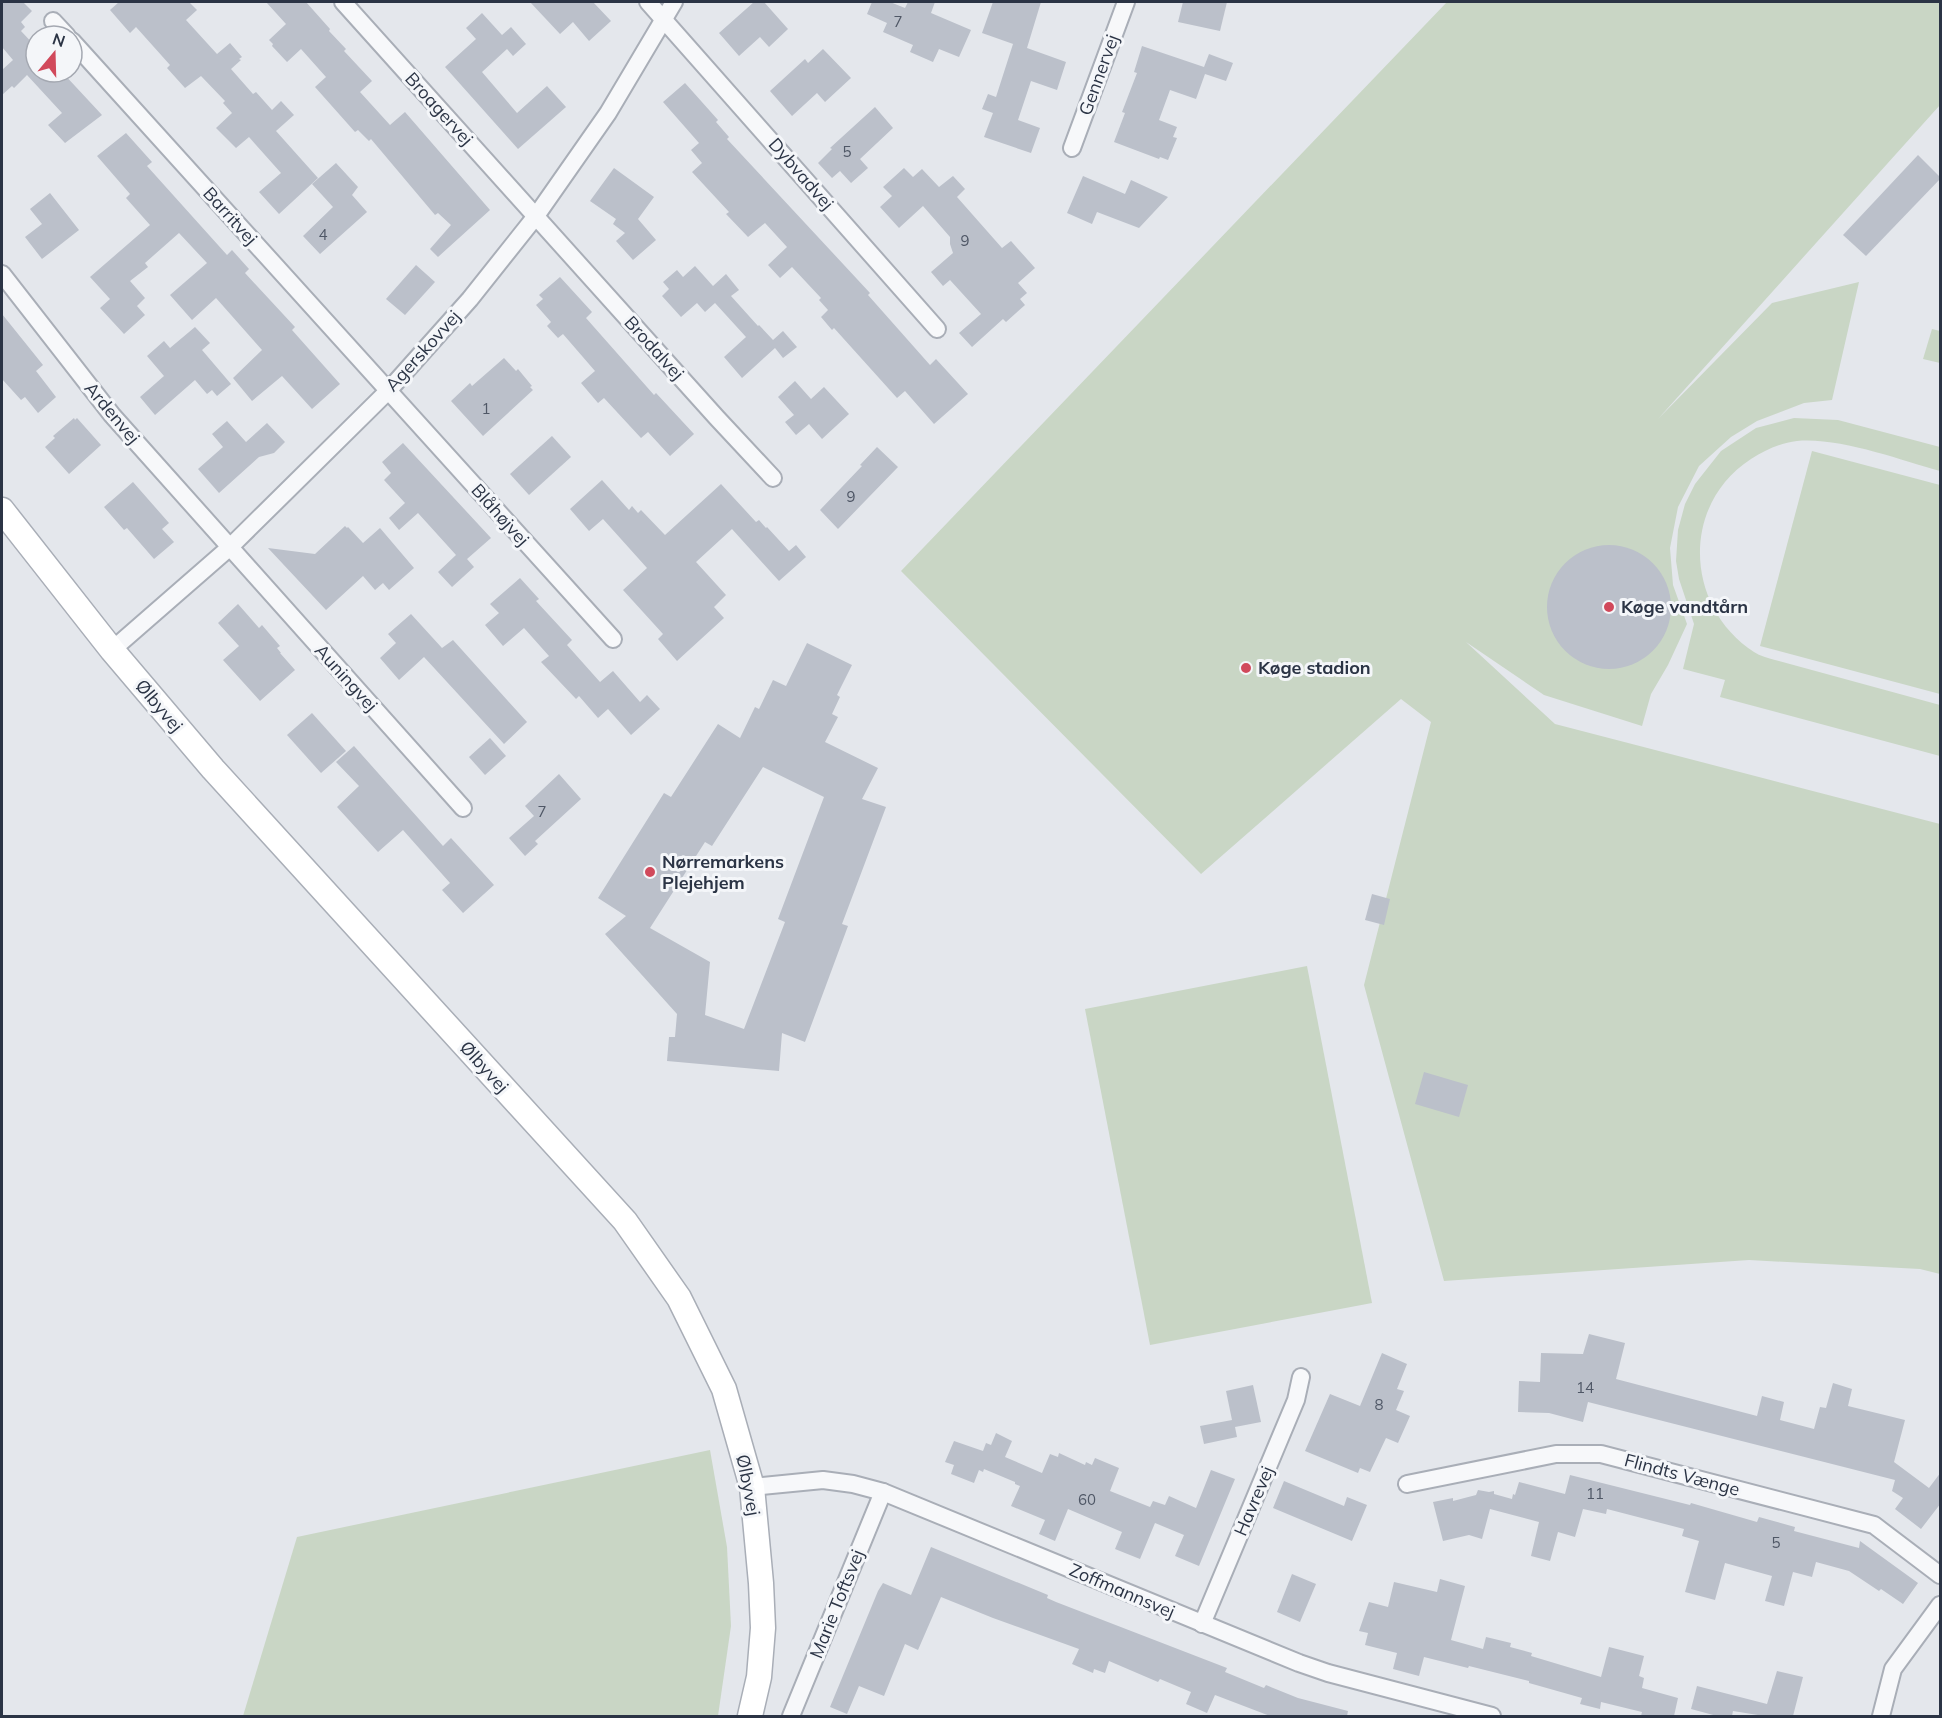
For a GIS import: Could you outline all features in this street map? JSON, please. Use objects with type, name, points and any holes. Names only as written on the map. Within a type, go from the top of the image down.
[{"type":"street","name":"Broagervej","points":[[343,2],[536,216]]},
{"type":"street","name":"Dybvadvej","points":[[648,2],[937,329]]},
{"type":"street","name":"Agerskovvej","points":[[112,650],[229,548],[388,391],[470,299],[536,216],[608,113],[674,2]]},
{"type":"street","name":"Gennervej","points":[[1072,148],[1126,2]]},
{"type":"street","points":[[53,21],[56,24]]},
{"type":"street","name":"Barritvej","points":[[84,54],[388,391]]},
{"type":"street","name":"Brodalvej","points":[[536,216],[773,478]]},
{"type":"street","name":"Ardenvej","points":[[2,274],[112,415],[229,548]]},
{"type":"street","name":"Blåhøjvej","points":[[388,391],[613,639]]},
{"type":"street","name":"Ølbyvej","points":[[2,510],[112,650],[213,769],[625,1221],[679,1298],[724,1389],[752,1487],[763,1628],[759,1677],[750,1716]]},
{"type":"street","name":"Auningvej","points":[[229,548],[463,808]]},
{"type":"street","name":"Havrevej","points":[[1202,1624],[1296,1400],[1301,1377]]},
{"type":"street","name":"Flindts Vænge","points":[[1407,1484],[1556,1454],[1601,1454],[1874,1525],[1941,1575]]},
{"type":"street","name":"Zoffmannsvej","points":[[752,1487],[823,1480],[853,1484],[883,1492],[1202,1624],[1328,1673],[1492,1716]]},
{"type":"street","name":"Marie Toftsvej","points":[[791,1716],[883,1492]]},
{"type":"street","points":[[1881,1716],[1893,1669],[1941,1605]]},
{"type":"green space","name":"Køge stadion","points":[[1447,2],[1940,2],[1940,105],[1658,419],[1772,303],[1859,282],[1832,400],[1804,403],[1757,421],[1731,437],[1699,466],[1678,507],[1670,548],[1673,585],[1687,624],[1668,665],[1651,694],[1642,726],[1544,695],[1466,642],[1555,724],[1940,824],[1940,1274],[1920,1269],[1749,1260],[1444,1281],[1364,985],[1431,722],[1401,699],[1201,874],[901,571]]},
{"type":"green space","points":[[1932,329],[1940,331],[1940,363],[1923,359]]},
{"type":"green space","points":[[1794,418],[1838,420],[1940,447],[1940,471],[1869,450],[1831,442],[1785,443],[1751,459],[1728,479],[1712,502],[1703,528],[1700,556],[1704,583],[1714,609],[1731,633],[1759,655],[1940,705],[1940,756],[1720,697],[1725,680],[1683,669],[1694,624],[1679,579],[1676,561],[1678,530],[1685,504],[1695,484],[1721,451],[1756,428]]},
{"type":"green space","points":[[1812,451],[1940,485],[1940,694],[1760,646]]},
{"type":"green space","points":[[1307,966],[1372,1303],[1150,1345],[1085,1009]]},
{"type":"green space","points":[[710,1450],[727,1547],[731,1626],[718,1716],[243,1716],[297,1537]]},
{"type":"building","points":[[2,2],[23,2],[32,11],[21,22],[24,26],[21,31],[24,34],[24,78],[2,95],[2,70],[13,60],[2,47]]},
{"type":"building","points":[[119,2],[189,2],[197,10],[186,20],[217,54],[230,43],[242,57],[231,69],[253,94],[256,92],[272,110],[281,101],[294,115],[276,131],[318,178],[279,214],[259,192],[281,173],[249,137],[236,148],[216,128],[232,113],[223,103],[225,101],[201,76],[185,88],[167,68],[170,65],[136,27],[130,33],[110,10]]},
{"type":"building","points":[[266,2],[306,2],[346,49],[344,51],[372,81],[360,92],[390,125],[405,112],[490,210],[438,257],[430,249],[451,225],[438,213],[435,215],[371,139],[369,141],[358,130],[355,132],[315,87],[326,77],[301,49],[287,62],[272,46],[269,40],[286,24]]},
{"type":"building","points":[[530,2],[593,2],[611,21],[589,41],[573,22],[560,34]]},
{"type":"building","points":[[754,2],[764,2],[788,29],[769,47],[760,37],[739,56],[719,33]]},
{"type":"building","points":[[872,2],[890,2],[905,8],[908,2],[935,2],[931,13],[971,30],[959,57],[939,49],[933,62],[910,52],[913,45],[883,32],[887,23],[867,14]]},
{"type":"building","points":[[993,2],[1041,2],[1027,48],[1066,62],[1057,90],[1031,81],[1018,120],[1040,128],[1031,153],[984,137],[993,113],[982,109],[988,94],[996,97],[1013,44],[1016,45],[982,33]]},
{"type":"building","points":[[1183,2],[1227,2],[1220,31],[1178,22]]},
{"type":"building","points":[[482,13],[502,35],[511,27],[526,44],[513,56],[507,49],[482,72],[517,113],[547,86],[566,107],[518,149],[445,67],[476,39],[466,28]]},
{"type":"building","points":[[1142,46],[1204,67],[1209,54],[1233,63],[1226,81],[1205,74],[1196,99],[1170,90],[1159,120],[1177,127],[1173,137],[1177,138],[1168,160],[1160,157],[1159,159],[1114,142],[1125,113],[1122,112],[1137,73],[1134,72]]},
{"type":"building","points":[[823,49],[851,78],[825,102],[817,93],[792,116],[770,91],[805,59],[808,63]]},
{"type":"building","points":[[685,83],[718,120],[716,122],[729,137],[727,139],[870,293],[868,295],[930,365],[936,359],[968,394],[934,424],[905,391],[897,398],[834,328],[832,330],[821,317],[828,310],[819,300],[821,298],[792,267],[780,278],[768,265],[787,247],[765,223],[748,237],[726,214],[729,212],[692,172],[702,163],[691,150],[699,143],[663,102]]},
{"type":"building","points":[[35,84],[73,84],[102,115],[65,143],[48,125],[62,113]]},
{"type":"building","points":[[875,107],[893,128],[860,159],[868,168],[851,183],[840,171],[832,178],[818,163],[832,149],[830,148]]},
{"type":"building","points":[[126,133],[152,162],[147,166],[227,255],[232,250],[249,269],[245,273],[295,327],[292,330],[340,384],[312,409],[282,376],[252,401],[233,378],[262,350],[216,298],[192,320],[170,295],[207,263],[179,233],[145,263],[148,267],[130,281],[145,298],[137,306],[145,315],[124,334],[100,308],[110,299],[90,277],[150,225],[126,198],[130,194],[97,156]]},
{"type":"building","points":[[1918,155],[1941,178],[1866,256],[1843,235]]},
{"type":"building","points":[[336,163],[358,187],[352,195],[367,212],[320,254],[303,236],[333,207],[312,184]]},
{"type":"building","points":[[614,168],[654,197],[638,219],[656,240],[633,260],[616,241],[625,233],[613,224],[616,219],[590,201]]},
{"type":"building","points":[[904,168],[913,177],[922,169],[939,187],[953,176],[965,189],[957,197],[1002,248],[1011,241],[1035,268],[1018,283],[1027,293],[1020,299],[1025,305],[1006,322],[1003,319],[972,347],[959,333],[981,314],[950,280],[943,286],[931,272],[953,253],[950,237],[923,206],[899,228],[880,207],[892,196],[883,187]]},
{"type":"building","points":[[1083,176],[1125,194],[1131,180],[1168,197],[1139,228],[1097,212],[1092,224],[1067,213]]},
{"type":"building","points":[[50,193],[79,230],[42,259],[25,237],[42,224],[30,209]]},
{"type":"building","points":[[416,265],[435,282],[405,315],[386,299]]},
{"type":"building","points":[[695,266],[713,286],[726,274],[739,290],[731,296],[758,326],[773,340],[783,331],[797,347],[783,358],[775,348],[742,378],[724,357],[746,337],[715,303],[705,312],[697,303],[681,317],[662,296],[669,289],[663,282],[677,270],[683,277]]},
{"type":"building","points":[[560,277],[592,312],[586,318],[654,395],[656,393],[694,434],[670,456],[648,432],[641,438],[604,398],[598,403],[581,383],[595,371],[563,334],[558,338],[547,326],[551,322],[536,305],[543,299],[539,295]]},
{"type":"building","points":[[2,314],[43,365],[36,371],[56,397],[38,413],[25,397],[21,400],[2,379]]},
{"type":"building","points":[[195,327],[210,343],[202,350],[231,384],[217,396],[212,390],[207,394],[195,380],[155,415],[140,397],[164,376],[147,356],[164,341],[170,348]]},
{"type":"building","points":[[504,358],[516,371],[518,369],[533,390],[483,436],[451,401],[470,383],[472,386]]},
{"type":"building","points":[[795,381],[811,399],[824,387],[849,414],[822,439],[809,424],[796,435],[785,422],[794,415],[778,397]]},
{"type":"building","points":[[74,418],[75,420],[77,418],[101,445],[69,474],[45,447],[55,438],[53,436]]},
{"type":"building","points":[[227,421],[246,442],[267,423],[285,442],[274,453],[259,457],[219,493],[198,469],[223,447],[212,434]]},
{"type":"building","points":[[552,436],[571,457],[529,495],[510,474]]},
{"type":"building","points":[[403,443],[491,538],[467,559],[474,567],[452,587],[438,572],[456,555],[418,513],[399,530],[389,518],[405,503],[384,480],[391,473],[382,462]]},
{"type":"building","points":[[877,447],[898,467],[838,529],[820,510]]},
{"type":"building","points":[[602,480],[629,510],[632,506],[638,513],[641,510],[665,535],[721,484],[756,522],[759,520],[767,527],[789,551],[796,545],[806,557],[779,581],[732,529],[696,562],[726,595],[714,607],[724,618],[677,661],[658,639],[663,634],[623,590],[647,568],[603,519],[589,531],[570,509]]},
{"type":"building","points":[[133,482],[169,523],[162,529],[174,542],[154,559],[127,528],[124,530],[104,507]]},
{"type":"building","points":[[345,526],[363,543],[380,528],[414,568],[389,590],[383,583],[375,590],[363,576],[326,610],[268,548],[315,554]]},
{"type":"building","name":"Køge vandtårn","points":[[1609,545],[1633,550],[1653,563],[1666,583],[1671,607],[1666,631],[1653,651],[1633,664],[1609,669],[1585,664],[1565,651],[1552,631],[1547,607],[1552,583],[1565,563],[1585,550]]},
{"type":"building","points":[[520,578],[539,599],[536,601],[572,640],[567,645],[600,682],[613,671],[640,702],[647,695],[660,709],[631,735],[608,709],[598,718],[579,696],[576,699],[541,662],[549,656],[524,628],[503,646],[485,625],[499,613],[490,604]]},
{"type":"building","points":[[238,604],[259,628],[262,625],[280,646],[277,648],[280,653],[295,670],[260,701],[223,660],[239,646],[218,623]]},
{"type":"building","points":[[411,614],[442,648],[453,640],[527,722],[504,744],[424,657],[399,680],[380,658],[396,643],[388,634]]},
{"type":"building","name":"Nørremarkens Plejehjem","points":[[807,643],[852,665],[837,695],[840,697],[832,714],[838,717],[825,742],[878,768],[862,799],[886,807],[842,924],[848,926],[805,1042],[782,1033],[779,1071],[667,1061],[669,1037],[675,1037],[677,1014],[605,934],[626,916],[598,898],[664,793],[671,797],[718,724],[740,738],[755,707],[759,709],[773,680],[786,686]],"holes":[[[763,767],[824,797],[778,919],[785,922],[744,1029],[705,1015],[710,962],[650,928],[705,842],[712,846]]]},
{"type":"building","points":[[312,713],[346,751],[321,773],[287,735]]},
{"type":"building","points":[[490,738],[506,756],[485,775],[469,757]]},
{"type":"building","points":[[354,746],[443,846],[451,838],[494,885],[463,913],[442,890],[450,883],[403,830],[378,852],[337,807],[359,786],[336,762]]},
{"type":"building","points":[[559,774],[581,799],[535,841],[538,844],[525,856],[509,838],[534,816],[525,806]]},
{"type":"building","points":[[1372,894],[1390,899],[1384,925],[1365,920]]},
{"type":"building","points":[[1424,1072],[1468,1085],[1459,1117],[1415,1104]]},
{"type":"building","points":[[1589,1334],[1625,1343],[1616,1379],[1757,1416],[1762,1396],[1784,1402],[1780,1420],[1814,1429],[1820,1407],[1826,1408],[1833,1383],[1852,1389],[1848,1406],[1905,1420],[1894,1462],[1929,1488],[1941,1472],[1941,1503],[1921,1529],[1895,1509],[1903,1498],[1892,1491],[1895,1480],[1588,1402],[1583,1422],[1549,1413],[1518,1412],[1519,1381],[1540,1382],[1541,1353],[1583,1354]]},
{"type":"building","points":[[1382,1353],[1407,1364],[1397,1389],[1404,1391],[1396,1410],[1410,1416],[1398,1443],[1386,1438],[1370,1472],[1360,1468],[1358,1473],[1305,1451],[1330,1394],[1360,1406]]},
{"type":"building","points":[[1253,1385],[1261,1422],[1235,1427],[1237,1437],[1204,1444],[1200,1426],[1232,1420],[1226,1391]]},
{"type":"building","points":[[996,1433],[1012,1441],[1005,1457],[1042,1473],[1050,1454],[1058,1457],[1059,1453],[1085,1465],[1086,1462],[1092,1465],[1095,1458],[1119,1468],[1110,1491],[1150,1507],[1153,1501],[1165,1505],[1169,1496],[1196,1508],[1211,1470],[1235,1479],[1199,1566],[1175,1556],[1184,1535],[1155,1523],[1140,1559],[1115,1549],[1122,1532],[1068,1509],[1055,1541],[1039,1534],[1045,1520],[1011,1506],[1020,1486],[1015,1482],[984,1469],[983,1472],[979,1470],[974,1483],[951,1474],[954,1465],[945,1462],[954,1441],[983,1451],[986,1443],[991,1445]]},
{"type":"building","points":[[1570,1475],[1690,1505],[1691,1503],[1757,1522],[1759,1517],[1795,1527],[1794,1531],[1859,1548],[1860,1541],[1918,1583],[1903,1604],[1849,1571],[1816,1562],[1812,1577],[1793,1572],[1784,1606],[1765,1601],[1772,1576],[1725,1563],[1715,1600],[1685,1592],[1699,1541],[1682,1536],[1684,1529],[1607,1509],[1606,1514],[1583,1509],[1575,1537],[1558,1532],[1550,1561],[1531,1556],[1539,1522],[1490,1509],[1482,1539],[1469,1535],[1443,1541],[1433,1502],[1453,1498],[1453,1501],[1476,1495],[1478,1490],[1494,1491],[1494,1494],[1512,1499],[1519,1482],[1565,1494]]},
{"type":"building","points":[[1284,1481],[1344,1506],[1347,1497],[1367,1505],[1352,1541],[1273,1508]]},
{"type":"building","points":[[931,1547],[1048,1595],[1047,1598],[1056,1602],[1227,1668],[1225,1672],[1264,1688],[1266,1685],[1298,1698],[1348,1711],[1347,1716],[1270,1716],[1215,1695],[1207,1713],[1186,1704],[1191,1692],[1160,1679],[1158,1682],[1109,1661],[1105,1673],[1094,1669],[1093,1673],[1072,1664],[1079,1649],[941,1597],[918,1650],[905,1644],[884,1696],[859,1686],[847,1714],[830,1707],[883,1583],[911,1595]]},
{"type":"building","points":[[1292,1574],[1316,1584],[1300,1622],[1277,1612]]},
{"type":"building","points":[[1440,1579],[1465,1586],[1451,1640],[1483,1649],[1486,1637],[1511,1643],[1510,1647],[1532,1653],[1531,1656],[1601,1677],[1609,1647],[1644,1656],[1639,1676],[1644,1678],[1642,1688],[1678,1698],[1674,1716],[1641,1716],[1642,1712],[1601,1702],[1600,1709],[1580,1704],[1582,1698],[1529,1683],[1529,1681],[1424,1657],[1419,1676],[1393,1669],[1397,1653],[1365,1645],[1368,1633],[1359,1631],[1369,1602],[1388,1607],[1394,1582],[1437,1592]]},
{"type":"building","points":[[1777,1671],[1803,1677],[1793,1716],[1764,1716],[1733,1711],[1732,1716],[1717,1716],[1691,1709],[1697,1686],[1767,1704]]},
{"type":"place","name":"Køge vandtårn","points":[[1609,607]]},
{"type":"place","name":"Køge stadion","points":[[1246,668]]},
{"type":"place","name":"Nørremarkens Plejehjem","points":[[650,872]]}]
